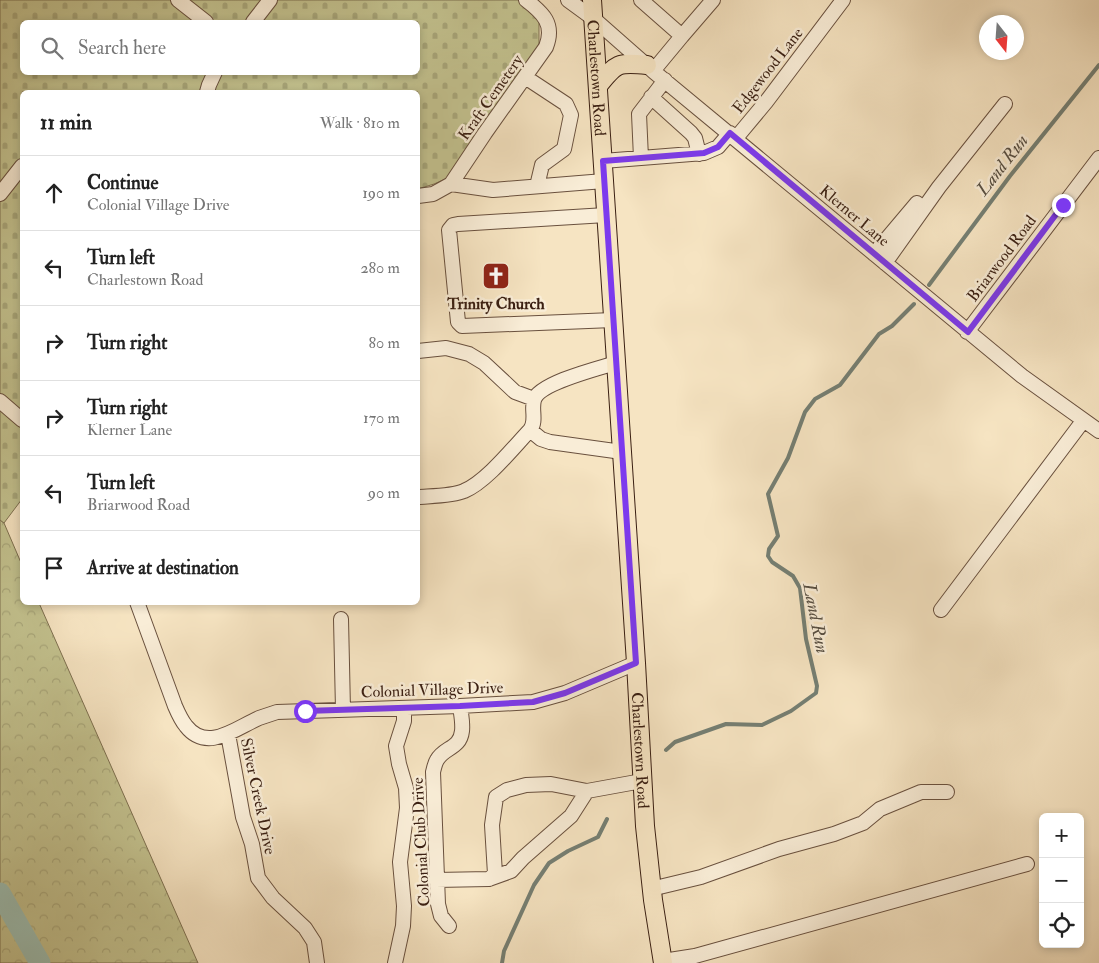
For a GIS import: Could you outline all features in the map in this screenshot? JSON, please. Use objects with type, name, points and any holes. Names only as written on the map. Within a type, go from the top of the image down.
[{"type":"main road","name":"Charlestown Road","points":[[592,0],[636,663],[642,781],[651,889],[663,962]]},
{"type":"main road","points":[[598,86],[610,70],[619,64],[631,63],[650,68]]},
{"type":"street","points":[[178,0],[203,20]]},
{"type":"street","points":[[255,20],[270,0]]},
{"type":"street","name":"Kraft Cemetery","points":[[451,184],[546,47],[550,38],[550,30],[543,16],[526,0]]},
{"type":"street","name":"Klerner Lane","points":[[568,0],[594,19],[650,68],[1022,376],[1099,431]]},
{"type":"street","points":[[641,0],[682,36]]},
{"type":"street","points":[[650,68],[682,36],[713,0]]},
{"type":"street","name":"Edgewood Lane","points":[[699,154],[712,151],[733,136],[766,102],[843,0]]},
{"type":"street","points":[[207,90],[213,75]]},
{"type":"street","points":[[525,76],[566,104],[571,115],[564,149],[542,165],[537,186]]},
{"type":"street","points":[[642,158],[638,118],[640,111],[665,80]]},
{"type":"street","points":[[603,161],[699,154],[695,138],[691,133],[651,97]]},
{"type":"street","points":[[880,259],[1005,104]]},
{"type":"street","name":"Briarwood Road","points":[[968,332],[1099,158]]},
{"type":"street","points":[[2,187],[20,168]]},
{"type":"street","points":[[420,196],[433,194],[451,184],[493,190],[604,180]]},
{"type":"street","points":[[880,259],[929,189]]},
{"type":"street","points":[[606,215],[458,224],[453,225],[449,230],[458,322],[462,326],[613,320]]},
{"type":"street","points":[[420,350],[446,348],[469,354],[484,363],[515,392],[534,399]]},
{"type":"street","points":[[420,497],[462,492],[472,487],[483,479],[530,430],[533,423],[534,399],[540,392],[555,383],[616,364]]},
{"type":"street","points":[[0,401],[20,418]]},
{"type":"street","points":[[942,610],[1083,421]]},
{"type":"street","points":[[530,430],[541,439],[550,442],[622,452]]},
{"type":"street","name":"Silver Creek Drive","points":[[138,605],[182,721],[198,737],[215,739],[228,734],[243,817],[252,844],[258,878],[273,898],[305,928],[314,942],[317,963]]},
{"type":"street","points":[[340,619],[343,710]]},
{"type":"street","name":"Colonial Village Drive","points":[[228,734],[257,719],[277,712],[533,702],[544,700],[636,663]]},
{"type":"street","name":"Colonial Club Drive","points":[[448,926],[440,910],[436,880],[433,772],[436,761],[441,755],[452,749],[458,742],[462,732],[460,706]]},
{"type":"street","points":[[395,963],[403,926],[404,906],[400,862],[407,808],[406,788],[398,764],[396,746],[404,721],[404,708]]},
{"type":"street","points":[[490,879],[495,874],[492,825],[496,797],[507,790],[526,785],[551,784],[587,791],[642,781]]},
{"type":"street","points":[[436,880],[490,879],[511,871],[571,816],[587,791]]},
{"type":"street","points":[[651,889],[701,877],[779,849],[834,834],[863,823],[880,808],[921,792],[947,792]]},
{"type":"street","points":[[663,962],[695,956],[1027,864]]},
{"type":"green space","points":[[0,0],[520,0],[536,12],[539,23],[539,50],[450,177],[420,188],[420,90],[20,90],[20,502],[4,523],[0,520]]},
{"type":"green space","points":[[0,520],[4,523],[20,560],[20,605],[40,605],[198,963],[0,963]]},
{"type":"waterway","name":"Land Run","points":[[929,285],[1010,176],[1099,65]]},
{"type":"waterway","name":"Land Run","points":[[666,750],[675,742],[726,724],[762,725],[791,711],[816,693],[817,686],[806,639],[800,588],[793,576],[772,562],[768,556],[769,549],[778,536],[768,494],[788,458],[805,412],[815,399],[840,385],[879,334],[892,326],[914,304]]},
{"type":"waterway","name":"Land Run","points":[[502,963],[504,951],[534,885],[549,863],[568,851],[598,837],[607,819]]},
{"type":"waterway","points":[[0,893],[40,963]]},
{"type":"place","name":"Trinity Church","points":[[496,276]]},
{"type":"route","points":[[305,711],[533,702],[565,693],[636,663],[603,161],[704,153],[718,147],[730,133],[968,332],[1063,205]]}]
